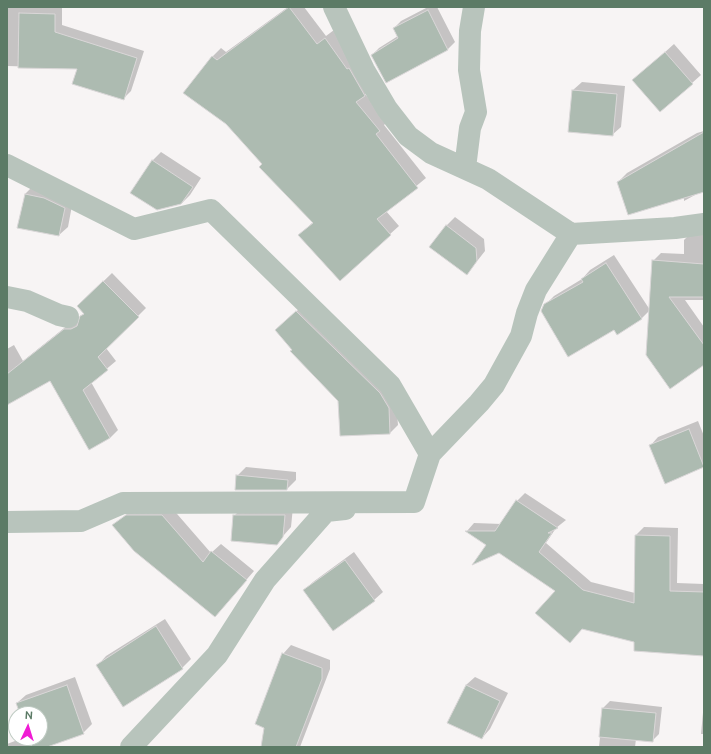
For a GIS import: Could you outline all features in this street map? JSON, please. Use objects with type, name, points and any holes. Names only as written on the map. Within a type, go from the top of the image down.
[{"type":"street","points":[[334,7],[364,70],[387,109],[408,136],[430,153],[488,179],[571,234],[675,228],[704,224]]},
{"type":"street","points":[[465,168],[470,128],[476,112],[469,70],[470,32],[474,7]]},
{"type":"street","points":[[7,165],[134,229],[211,210],[390,385],[430,454]]},
{"type":"street","points":[[414,502],[430,454],[479,403],[494,385],[521,336],[527,313],[536,290],[571,234]]},
{"type":"street","points":[[7,297],[27,301],[58,315],[68,317]]},
{"type":"street","points":[[7,522],[81,521],[124,503],[414,502]]},
{"type":"street","points":[[131,747],[218,655],[265,580],[326,511],[414,502]]},
{"type":"building","points":[[289,7],[317,44],[325,38],[347,69],[349,68],[365,96],[356,102],[380,131],[376,134],[418,188],[377,219],[391,235],[340,281],[298,235],[313,223],[259,167],[262,164],[226,124],[183,93],[212,56],[217,60]]},
{"type":"building","points":[[428,10],[448,50],[386,83],[371,55],[398,38],[393,28]]},
{"type":"building","points":[[19,13],[55,14],[55,32],[137,58],[124,100],[72,84],[77,69],[18,68]]},
{"type":"building","points":[[665,52],[693,84],[660,112],[632,80]]},
{"type":"building","points":[[572,90],[617,94],[613,136],[568,132]]},
{"type":"building","points":[[704,132],[704,192],[628,215],[617,182]]},
{"type":"building","points":[[152,160],[193,187],[181,204],[157,210],[130,193]]},
{"type":"building","points":[[25,194],[44,198],[65,208],[59,236],[17,228]]},
{"type":"building","points":[[446,225],[476,248],[477,261],[467,275],[429,247]]},
{"type":"building","points":[[652,260],[704,264],[704,297],[669,297],[704,345],[704,365],[670,389],[646,355]]},
{"type":"building","points":[[606,263],[642,319],[617,335],[614,330],[568,357],[541,311],[544,304],[583,282],[581,279]]},
{"type":"building","points":[[103,281],[139,317],[98,357],[108,370],[83,390],[110,438],[89,450],[50,381],[7,405],[7,374],[64,329],[71,329],[77,326],[80,316],[84,314],[77,306]]},
{"type":"building","points":[[296,311],[380,393],[389,408],[390,434],[340,436],[338,401],[290,351],[292,350],[275,330]]},
{"type":"building","points":[[689,429],[704,467],[665,484],[649,445]]},
{"type":"building","points":[[236,475],[288,480],[287,490],[235,490]]},
{"type":"building","points":[[516,500],[558,528],[548,533],[552,533],[539,552],[583,590],[634,603],[635,535],[670,536],[670,591],[704,592],[704,656],[634,651],[634,642],[582,629],[570,643],[535,613],[555,591],[499,553],[472,565],[486,545],[465,531],[495,531]]},
{"type":"building","points":[[126,515],[162,515],[203,562],[211,551],[247,580],[215,617],[134,551],[112,525]]},
{"type":"building","points":[[233,515],[285,515],[283,537],[277,545],[231,541]]},
{"type":"building","points":[[345,560],[375,601],[333,631],[303,590]]},
{"type":"building","points":[[156,626],[183,669],[123,707],[96,665]]},
{"type":"building","points":[[282,653],[322,668],[322,679],[296,747],[261,747],[264,728],[255,724]]},
{"type":"building","points":[[67,685],[84,734],[47,747],[32,747],[48,746],[48,706],[17,706],[16,703]]},
{"type":"building","points":[[466,685],[500,701],[482,739],[447,723]]},
{"type":"building","points":[[602,708],[656,713],[653,742],[599,737]]}]
